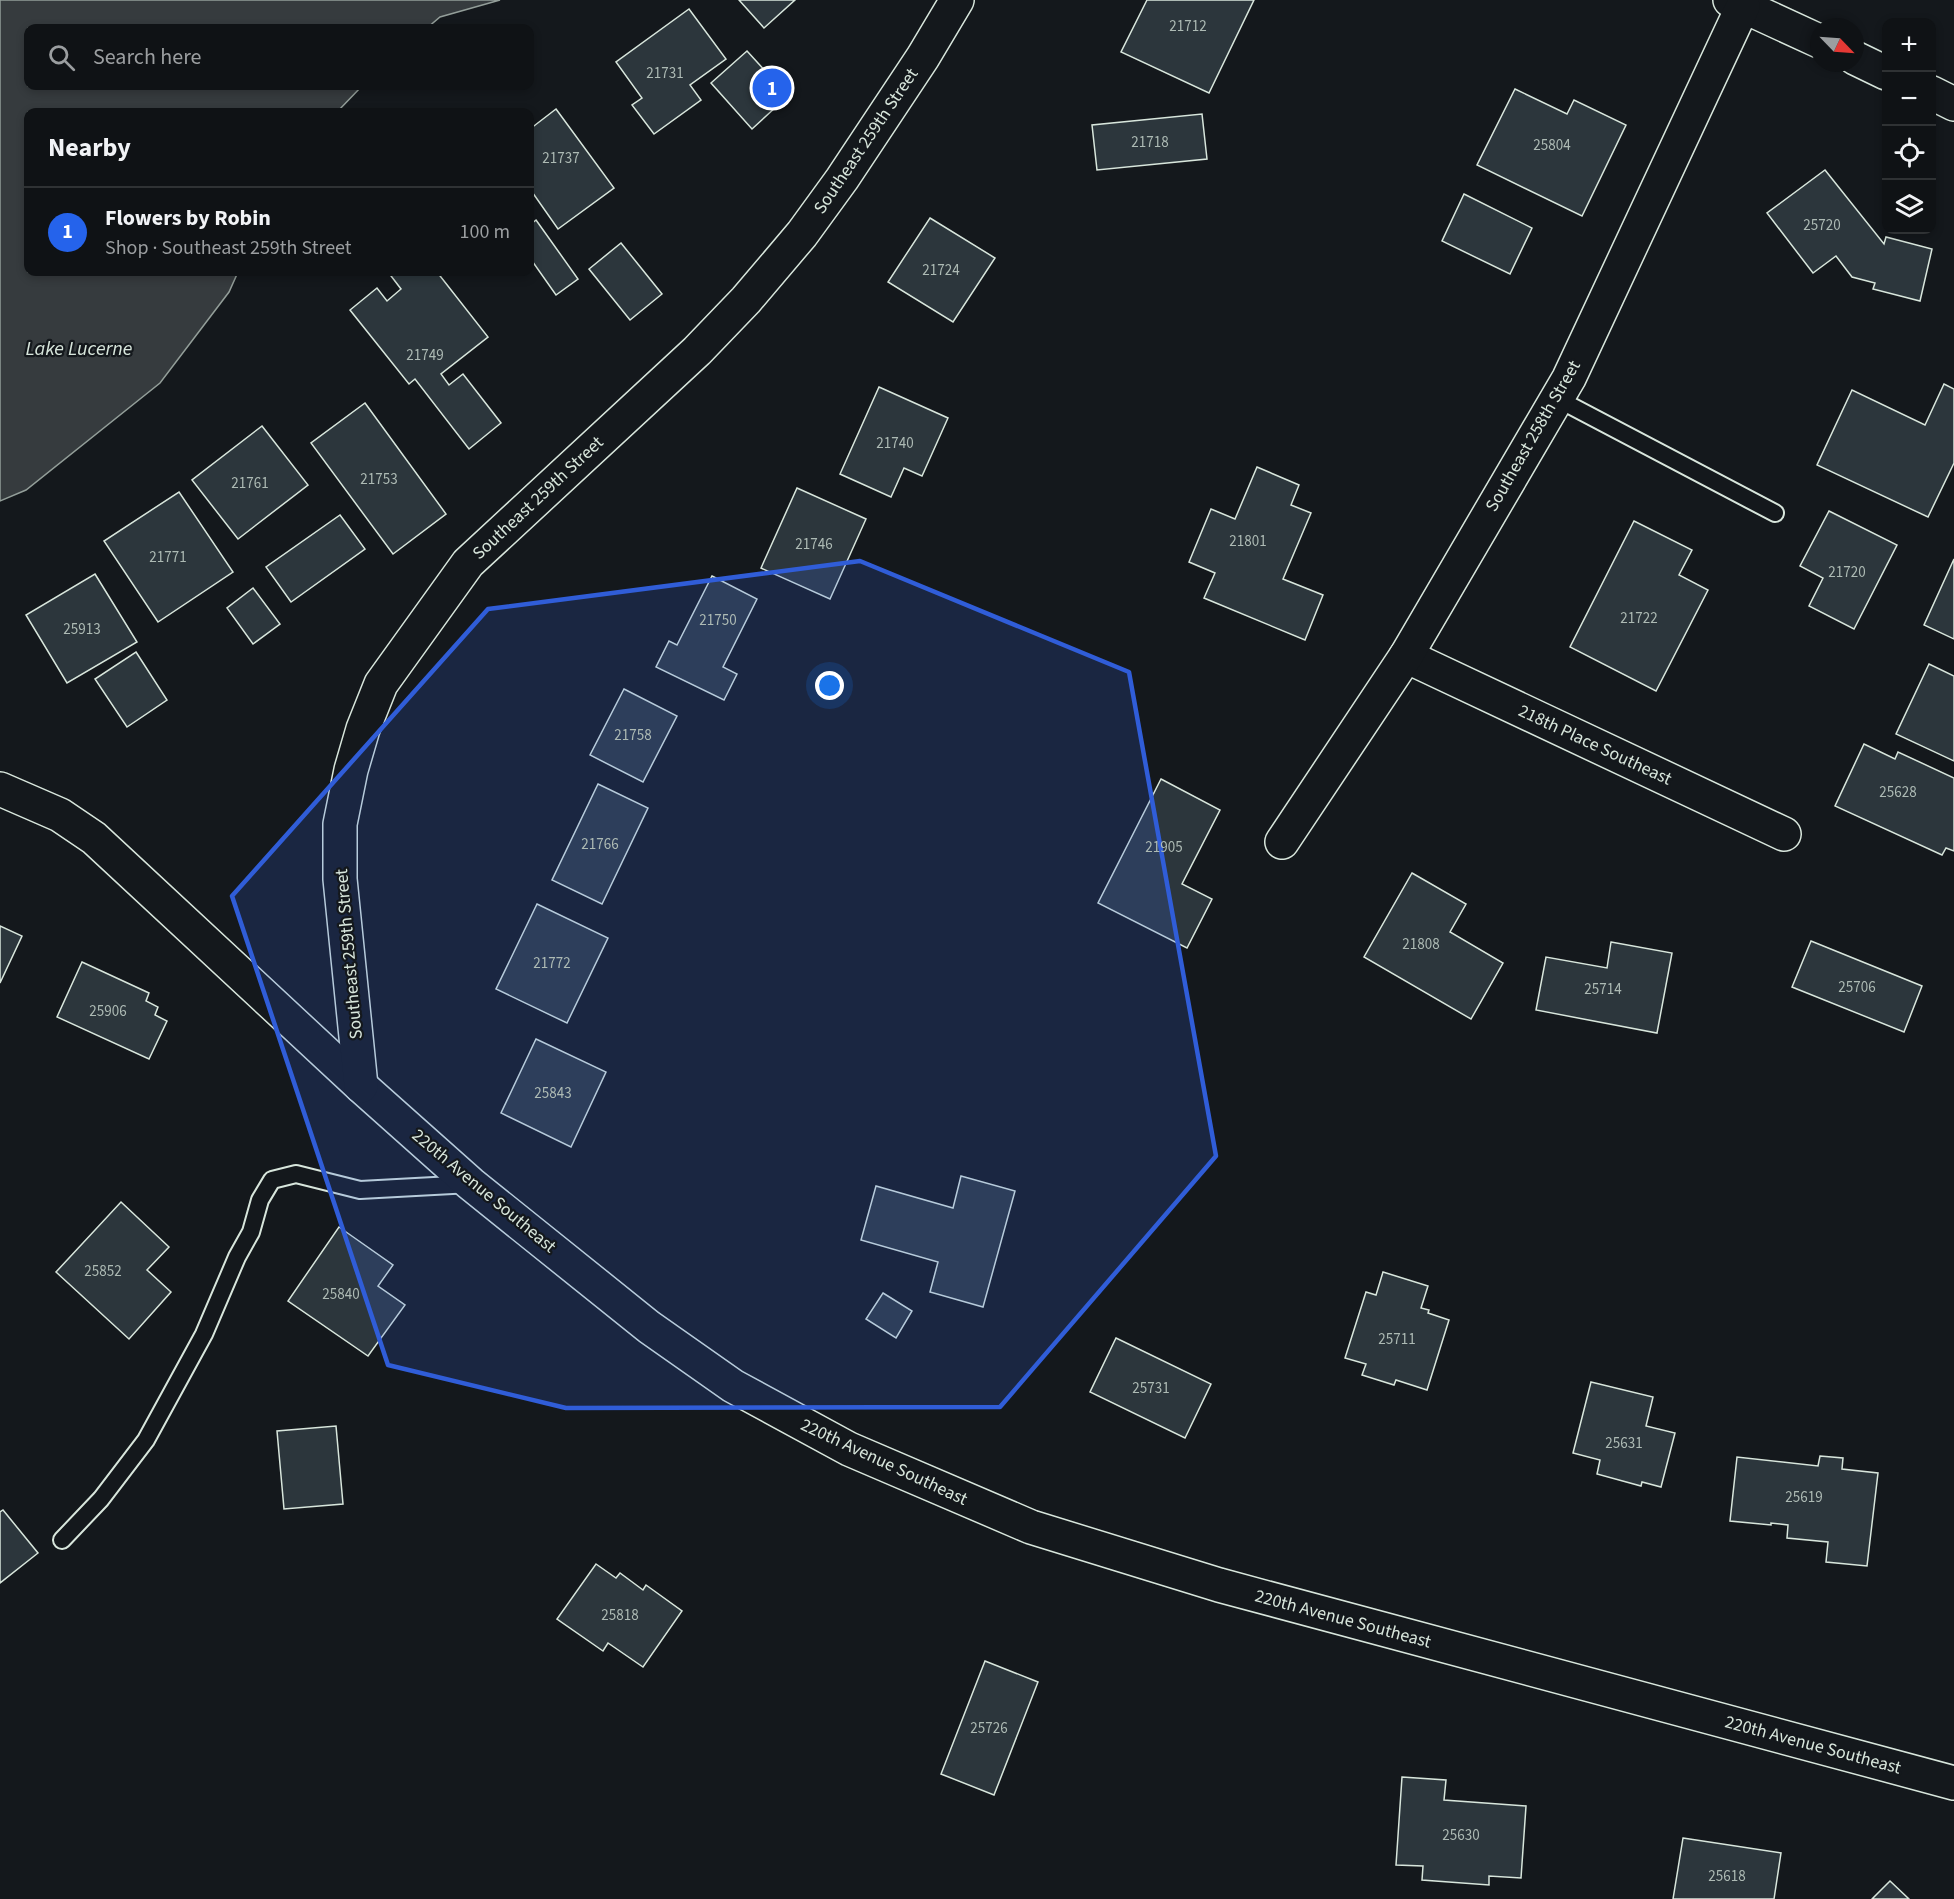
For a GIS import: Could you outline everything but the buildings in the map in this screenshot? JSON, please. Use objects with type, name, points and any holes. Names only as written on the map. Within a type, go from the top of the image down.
[{"type":"street","name":"Southeast 259th Street","points":[[361,1086],[340,879],[340,824],[351,770],[363,729],[381,684],[468,563],[689,359],[746,300],[802,234],[842,179],[923,57],[957,0]]},
{"type":"street","points":[[1736,3],[1810,37]]},
{"type":"street","name":"Southeast 258th Street","points":[[1282,842],[1406,656],[1569,378],[1736,3]]},
{"type":"street","points":[[1864,62],[1885,72]]},
{"type":"street","points":[[1936,95],[1954,104]]},
{"type":"street","name":"218th Place Southeast","points":[[1406,656],[1784,834]]},
{"type":"street","name":"220th Avenue Southeast","points":[[0,789],[60,815],[94,838],[361,1086],[471,1184],[649,1327],[733,1386],[849,1449],[1031,1527],[1219,1586],[1954,1783]]},
{"type":"lane","points":[[1556,398],[1775,513]]},
{"type":"lane","points":[[62,1540],[101,1499],[146,1440],[204,1334],[237,1257],[251,1232],[260,1200],[272,1180],[296,1174],[360,1190],[471,1184]]},
{"type":"highlighted area","points":[[860,561],[1129,672],[1216,1156],[1000,1407],[566,1408],[388,1365],[232,896],[488,609]]},
{"type":"water","name":"Lake Lucerne","points":[[0,0],[500,0],[440,17],[432,24],[24,24],[24,90],[358,90],[341,108],[24,108],[24,276],[236,276],[229,292],[160,383],[26,490],[0,501]]},
{"type":"place","name":"Flowers by Robin","points":[[772,88]]}]
